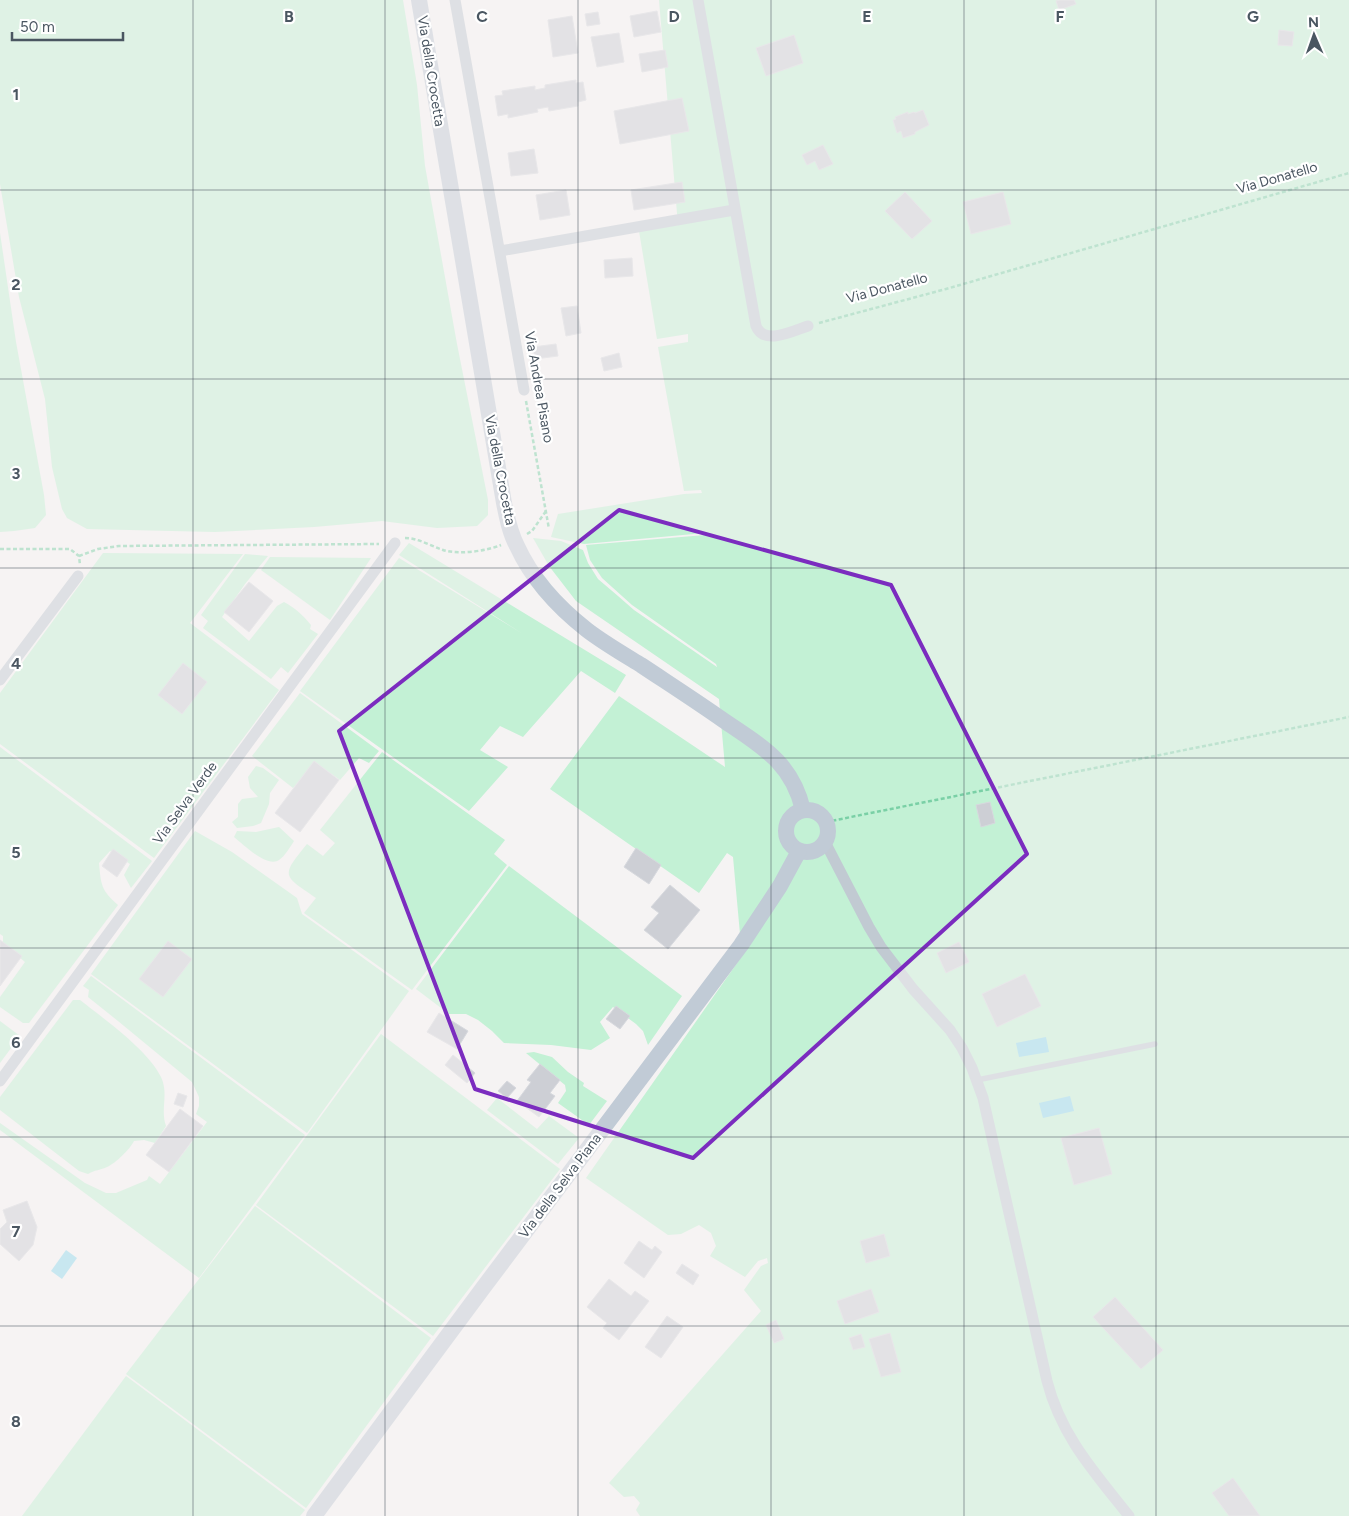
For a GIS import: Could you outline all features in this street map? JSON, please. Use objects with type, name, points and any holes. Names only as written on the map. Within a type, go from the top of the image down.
[{"type":"street","name":"Via della Crocetta","points":[[419,0],[504,503],[518,549],[535,576],[571,617],[598,638],[759,744],[773,756],[788,773],[798,791],[803,810]]},
{"type":"street","name":"Via Andrea Pisano","points":[[456,0],[524,390]]},
{"type":"street","points":[[698,0],[734,210],[758,331],[762,335],[776,336],[808,326]]},
{"type":"street","points":[[500,251],[734,210]]},
{"type":"street","name":"Via Selva Verde","points":[[0,1081],[395,544]]},
{"type":"street","points":[[0,680],[78,576]]},
{"type":"street","points":[[803,810],[816,812],[826,822],[828,836],[820,848],[814,852],[806,853],[799,851],[788,842],[785,829],[787,823],[791,817],[803,810]]},
{"type":"street","points":[[825,842],[875,938],[905,979],[950,1030],[965,1052],[983,1098],[1047,1381],[1054,1402],[1074,1444],[1129,1516]]},
{"type":"street","name":"Via della Selva Piana","points":[[314,1516],[741,945],[780,886],[799,851]]},
{"type":"lane","points":[[977,1080],[1155,1044]]},
{"type":"path","name":"Via Donatello","points":[[808,326],[1349,173]]},
{"type":"path","name":"Via Andrea Pisano","points":[[524,390],[549,529]]},
{"type":"path","points":[[79,556],[98,549],[119,546],[395,544],[401,539],[409,538],[444,550],[461,552],[495,547],[514,540],[532,531],[546,512]]},
{"type":"path","points":[[0,549],[70,549],[79,556],[78,576]]},
{"type":"path","points":[[826,822],[1349,717]]},
{"type":"highlighted area","points":[[619,510],[891,585],[1027,854],[693,1158],[475,1089],[339,731]]},
{"type":"green space","points":[[0,0],[403,0],[417,85],[425,166],[457,344],[488,500],[488,515],[477,526],[437,528],[382,521],[314,527],[215,532],[87,529],[67,518],[62,509],[52,467],[45,399],[19,297],[0,184]]},
{"type":"green space","points":[[659,0],[1349,0],[1349,1516],[640,1516],[636,1510],[640,1503],[634,1496],[624,1497],[609,1483],[761,1311],[744,1290],[761,1266],[768,1263],[767,1258],[758,1261],[745,1277],[710,1256],[716,1246],[711,1233],[699,1225],[681,1234],[668,1235],[586,1178],[742,956],[733,857],[727,853],[699,893],[550,789],[619,696],[725,767],[719,699],[576,601],[549,566],[533,538],[561,541],[583,550],[588,563],[598,579],[634,610],[717,667],[716,664],[632,605],[602,578],[590,560],[586,545],[705,535],[705,533],[584,544],[551,537],[558,514],[684,494],[702,493],[701,490],[684,491],[658,347],[688,342],[688,334],[657,339],[639,231],[678,225]]},
{"type":"green space","points":[[0,233],[16,342],[46,515],[35,528],[0,532]]},
{"type":"green space","points":[[409,543],[626,675],[615,693],[581,671],[523,737],[500,726],[480,750],[508,767],[469,811],[300,691],[399,558],[523,634],[399,555]]},
{"type":"green space","points":[[103,553],[243,554],[190,623],[279,690],[154,858],[0,744],[0,693]]},
{"type":"green space","points":[[245,554],[268,556],[245,584],[222,617],[249,641],[277,606],[284,602],[302,615],[311,625],[310,629],[318,634],[288,673],[281,667],[271,679],[203,628],[208,621],[201,615]]},
{"type":"green space","points":[[270,557],[371,558],[330,620],[261,570]]},
{"type":"green space","points":[[300,693],[379,751],[369,763],[359,758],[340,780],[315,762],[293,788],[252,756]]},
{"type":"green space","points":[[0,747],[152,861],[131,888],[124,875],[130,864],[110,851],[99,863],[103,887],[118,905],[29,1023],[23,1023],[0,1007],[0,997],[25,962],[3,943],[3,936],[0,934]]},
{"type":"green space","points":[[382,752],[505,840],[494,854],[507,865],[412,990],[304,913],[316,898],[292,880],[289,875],[292,863],[307,844],[323,856],[335,843],[320,830]]},
{"type":"green space","points":[[256,766],[263,768],[279,780],[270,793],[269,804],[261,823],[237,828],[232,822],[238,817],[238,804],[242,799],[258,797],[250,788],[248,777]]},
{"type":"green space","points":[[279,827],[294,841],[283,856],[274,862],[262,858],[234,837],[237,831],[256,832]]},
{"type":"green space","points":[[195,831],[232,852],[297,898],[302,914],[409,991],[307,1133],[91,974]]},
{"type":"green space","points":[[509,866],[682,996],[648,1045],[643,1031],[613,1007],[600,1022],[610,1038],[591,1050],[551,1045],[504,1043],[478,1020],[466,1014],[449,1014],[416,989]]},
{"type":"green space","points":[[91,976],[305,1135],[199,1278],[0,1130],[0,1123],[85,1183],[106,1193],[116,1193],[147,1180],[149,1176],[160,1184],[207,1122],[196,1114],[199,1106],[199,1097],[192,1082],[88,997],[89,990],[83,986]]},
{"type":"green space","points":[[73,1000],[80,1000],[136,1046],[155,1067],[161,1077],[164,1090],[164,1120],[166,1126],[155,1143],[144,1140],[134,1141],[126,1152],[114,1162],[107,1167],[88,1174],[79,1171],[0,1110],[0,1097]]},
{"type":"green space","points":[[0,1021],[20,1036],[0,1063]]},
{"type":"green space","points":[[381,1034],[560,1169],[433,1336],[256,1205]]},
{"type":"green space","points":[[534,1052],[552,1057],[568,1072],[584,1083],[583,1086],[607,1101],[589,1125],[558,1103],[566,1091],[565,1085],[526,1053]]},
{"type":"green space","points":[[497,1098],[537,1129],[549,1116],[579,1138],[558,1164],[487,1110]]},
{"type":"green space","points":[[255,1206],[431,1338],[306,1508],[126,1374]]},
{"type":"green space","points":[[126,1376],[305,1510],[300,1516],[22,1516]]},
{"type":"water","points":[[1046,1037],[1049,1052],[1019,1057],[1016,1043]]},
{"type":"water","points":[[1070,1096],[1074,1111],[1043,1118],[1039,1103]]},
{"type":"water","points":[[66,1250],[77,1258],[62,1279],[51,1271]]},
{"type":"building","points":[[1074,0],[1076,4],[1059,10],[1056,1]]},
{"type":"building","points":[[657,11],[661,32],[634,37],[630,16]]},
{"type":"building","points":[[598,12],[600,24],[587,26],[585,14]]},
{"type":"building","points":[[572,16],[578,53],[553,57],[548,20]]},
{"type":"building","points":[[1279,30],[1294,32],[1292,46],[1278,45]]},
{"type":"building","points":[[619,33],[624,62],[597,67],[591,37]]},
{"type":"building","points":[[794,35],[803,63],[766,76],[756,48]]},
{"type":"building","points":[[665,50],[668,67],[642,72],[639,54]]},
{"type":"building","points":[[576,80],[576,83],[583,82],[586,100],[578,102],[578,106],[549,111],[548,107],[537,109],[538,112],[508,118],[508,114],[498,116],[495,96],[503,95],[502,91],[535,86],[535,90],[545,88],[545,85]]},
{"type":"building","points":[[682,98],[689,131],[620,144],[614,111]]},
{"type":"building","points":[[923,110],[929,125],[915,132],[915,134],[903,138],[901,131],[897,133],[893,120],[896,119],[895,117],[908,112],[908,114]]},
{"type":"building","points":[[823,145],[833,164],[819,170],[815,161],[807,165],[802,155]]},
{"type":"building","points":[[534,149],[538,173],[511,176],[508,153]]},
{"type":"building","points":[[682,182],[685,202],[634,210],[631,190]]},
{"type":"building","points":[[566,190],[570,215],[540,220],[536,195]]},
{"type":"building","points":[[905,192],[932,221],[912,239],[885,211]]},
{"type":"building","points":[[1003,192],[1011,224],[971,234],[963,202]]},
{"type":"building","points":[[632,258],[633,276],[605,278],[604,260]]},
{"type":"building","points":[[577,306],[581,333],[566,336],[561,308]]},
{"type":"building","points":[[556,344],[558,356],[535,359],[533,347]]},
{"type":"building","points":[[619,353],[622,367],[604,371],[601,358]]},
{"type":"building","points":[[249,582],[273,601],[249,632],[224,612]]},
{"type":"building","points":[[183,663],[207,682],[182,714],[158,695]]},
{"type":"building","points":[[314,761],[339,780],[300,832],[275,813]]},
{"type":"building","points":[[990,802],[995,823],[981,827],[976,805]]},
{"type":"building","points":[[636,848],[661,865],[649,884],[624,867]]},
{"type":"building","points":[[113,849],[128,860],[117,877],[102,866]]},
{"type":"building","points":[[670,885],[700,910],[668,949],[644,930],[659,913],[651,907]]},
{"type":"building","points":[[0,940],[22,956],[0,986]]},
{"type":"building","points":[[168,941],[192,959],[163,997],[139,979]]},
{"type":"building","points":[[959,942],[969,962],[946,973],[937,953]]},
{"type":"building","points":[[1025,974],[1041,1006],[997,1027],[982,994]]},
{"type":"building","points":[[616,1006],[630,1016],[620,1029],[606,1019]]},
{"type":"building","points":[[439,1013],[468,1031],[457,1049],[427,1032]]},
{"type":"building","points":[[453,1055],[475,1073],[467,1083],[445,1065]]},
{"type":"building","points":[[540,1064],[560,1080],[550,1093],[555,1096],[539,1117],[517,1101],[531,1082],[527,1080]]},
{"type":"building","points":[[507,1081],[516,1088],[507,1098],[498,1091]]},
{"type":"building","points":[[178,1093],[187,1096],[183,1107],[174,1104]]},
{"type":"building","points":[[180,1109],[203,1126],[169,1172],[146,1155]]},
{"type":"building","points":[[1099,1128],[1112,1174],[1074,1185],[1061,1138]]},
{"type":"building","points":[[27,1201],[37,1227],[33,1245],[19,1261],[0,1244],[0,1229],[7,1222],[3,1210]]},
{"type":"building","points":[[884,1234],[890,1256],[866,1263],[860,1241]]},
{"type":"building","points":[[639,1241],[652,1250],[655,1246],[662,1252],[644,1278],[624,1263]]},
{"type":"building","points":[[682,1264],[699,1275],[693,1285],[676,1273]]},
{"type":"building","points":[[609,1279],[631,1296],[635,1291],[649,1301],[619,1340],[603,1328],[607,1323],[587,1307]]},
{"type":"building","points":[[871,1289],[879,1312],[845,1324],[837,1301]]},
{"type":"building","points":[[1115,1297],[1163,1350],[1141,1369],[1093,1317]]},
{"type":"building","points":[[667,1316],[683,1327],[661,1358],[645,1347]]},
{"type":"building","points":[[776,1320],[784,1339],[774,1343],[766,1325]]},
{"type":"building","points":[[890,1333],[901,1372],[881,1377],[869,1339]]},
{"type":"building","points":[[861,1334],[865,1347],[853,1350],[849,1338]]},
{"type":"building","points":[[1233,1478],[1260,1516],[1229,1516],[1212,1493]]}]
